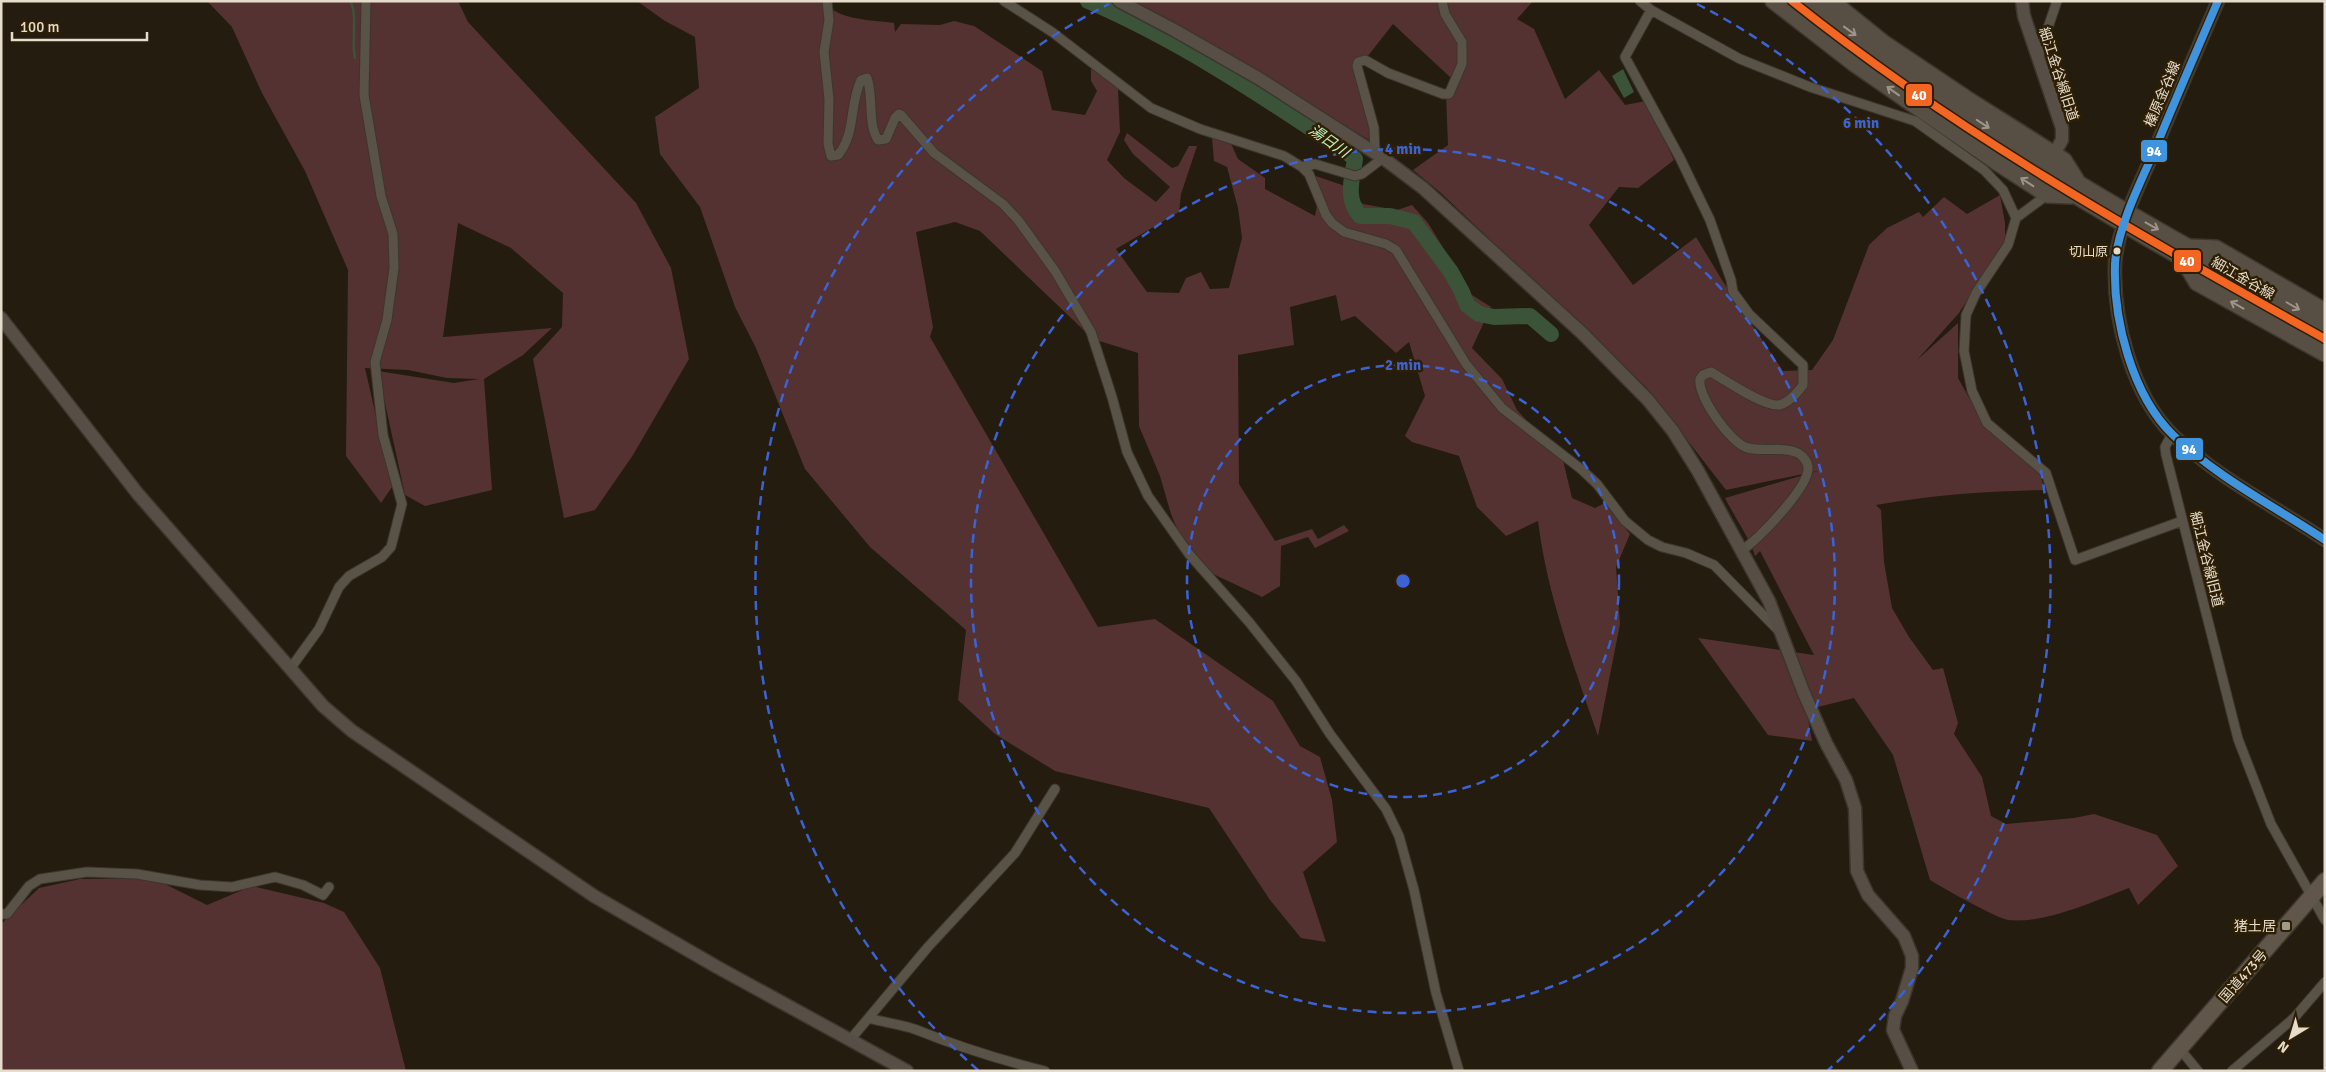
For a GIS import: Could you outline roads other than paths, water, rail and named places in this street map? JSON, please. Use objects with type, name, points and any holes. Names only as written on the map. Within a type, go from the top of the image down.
[{"type":"highway","name":"国道473号","points":[[2160,1071],[2325,881]]},
{"type":"main road","points":[[1773,1],[1892,90],[2047,195],[2075,189],[2064,160],[1884,43],[1832,1]]},
{"type":"main road","name":"細江金谷線","points":[[1792,1],[1952,118],[2186,253],[2325,339]]},
{"type":"main road","name":"細江金谷線","points":[[1811,1],[1883,55],[2075,189]]},
{"type":"main road","points":[[2325,311],[2216,248],[2186,253],[2197,283],[2325,354]]},
{"type":"main road","name":"細江金谷線","points":[[2186,253],[2325,324]]},
{"type":"street","points":[[290,669],[320,629],[339,587],[349,576],[382,557],[391,547],[402,504],[383,435],[375,362],[389,303],[394,268],[393,234],[381,196],[364,96],[366,1]]},
{"type":"street","points":[[827,1],[829,20],[824,52],[829,98],[830,127],[828,144],[830,156],[838,155],[845,147],[851,132],[857,89],[861,80],[867,78],[872,90],[872,116],[878,140],[886,139],[894,118],[899,114],[901,115],[934,153],[1003,204],[1018,220],[1055,271],[1090,332],[1112,397],[1127,452],[1148,496],[1189,554],[1249,622],[1296,681],[1330,734],[1386,809],[1399,836],[1414,890],[1421,934],[1436,993],[1459,1071]]},
{"type":"street","points":[[1004,1],[1052,32],[1151,108],[1200,129],[1284,156],[1302,167],[1310,174],[1326,216],[1332,223],[1344,232],[1386,244],[1396,250],[1466,364],[1502,408],[1581,469],[1597,484],[1625,521],[1648,540],[1662,547],[1686,553],[1714,564],[1780,631]]},
{"type":"street","points":[[1119,1],[1258,78],[1379,156],[1423,188],[1582,334],[1648,400],[1682,444],[1769,601],[1826,743],[1846,780],[1855,808],[1857,871],[1868,895],[1904,936],[1912,956],[1912,968],[1902,1001],[1895,1016],[1893,1030],[1912,1071]]},
{"type":"street","points":[[1379,156],[1366,91],[1357,66],[1358,62],[1365,60],[1388,73],[1443,94],[1449,94],[1462,64],[1462,42],[1446,14],[1442,1]]},
{"type":"street","points":[[1640,1],[1651,10],[1740,58],[1810,87],[1915,121],[1984,170],[2004,190],[2016,218]]},
{"type":"street","name":"細江金谷線旧道","points":[[2022,1],[2024,16],[2062,128],[2062,140],[2054,154]]},
{"type":"street","points":[[2038,57],[2057,1]]},
{"type":"street","name":"榛原金谷線","points":[[2126,219],[2218,1]]},
{"type":"street","points":[[1651,10],[1625,56],[1676,150],[1710,220],[1731,280],[1733,292],[1741,306],[1803,365],[1803,385],[1788,400],[1778,405],[1766,402],[1711,372],[1700,378],[1702,394],[1719,421],[1735,440],[1747,448],[1797,453],[1806,460],[1808,469],[1802,484],[1770,526],[1756,541],[1742,550]]},
{"type":"street","points":[[1302,167],[1315,164],[1355,176],[1362,174],[1379,156]]},
{"type":"street","points":[[2047,195],[2016,218],[2008,245],[1976,293],[1966,315],[1964,351],[1972,391],[1987,423],[2046,473],[2076,560],[2182,521]]},
{"type":"street","points":[[2126,219],[2115,263],[2120,318],[2128,358],[2146,398],[2172,434],[2211,467],[2325,540]]},
{"type":"street","points":[[1,318],[138,494],[323,706],[352,730],[567,879],[717,967],[907,1071]]},
{"type":"street","name":"細江金谷線旧道","points":[[2172,434],[2165,447],[2238,739],[2271,824],[2325,920]]},
{"type":"street","points":[[850,1040],[928,947],[1015,853],[1055,789]]},
{"type":"street","points":[[1,914],[7,914],[29,886],[40,879],[86,872],[137,874],[200,885],[232,887],[275,877],[302,885],[323,895],[329,887]]},
{"type":"street","points":[[2232,1071],[2294,1018],[2325,982]]},
{"type":"street","points":[[869,1018],[918,1030],[932,1038],[988,1057],[1045,1071]]},
{"type":"street","points":[[2180,1049],[2198,1071]]},
{"type":"waterway","points":[[350,1],[354,13],[355,58]]},
{"type":"waterway","name":"湯日川","points":[[1088,1],[1189,52],[1348,153],[1355,159],[1351,182],[1351,196],[1355,209],[1360,216],[1390,216],[1414,222],[1451,272],[1467,305],[1479,314],[1494,317],[1530,316],[1551,334]]},
{"type":"place","name":"切山原","points":[[2117,251]]},
{"type":"place","name":"猪土居","points":[[2286,926]]}]
